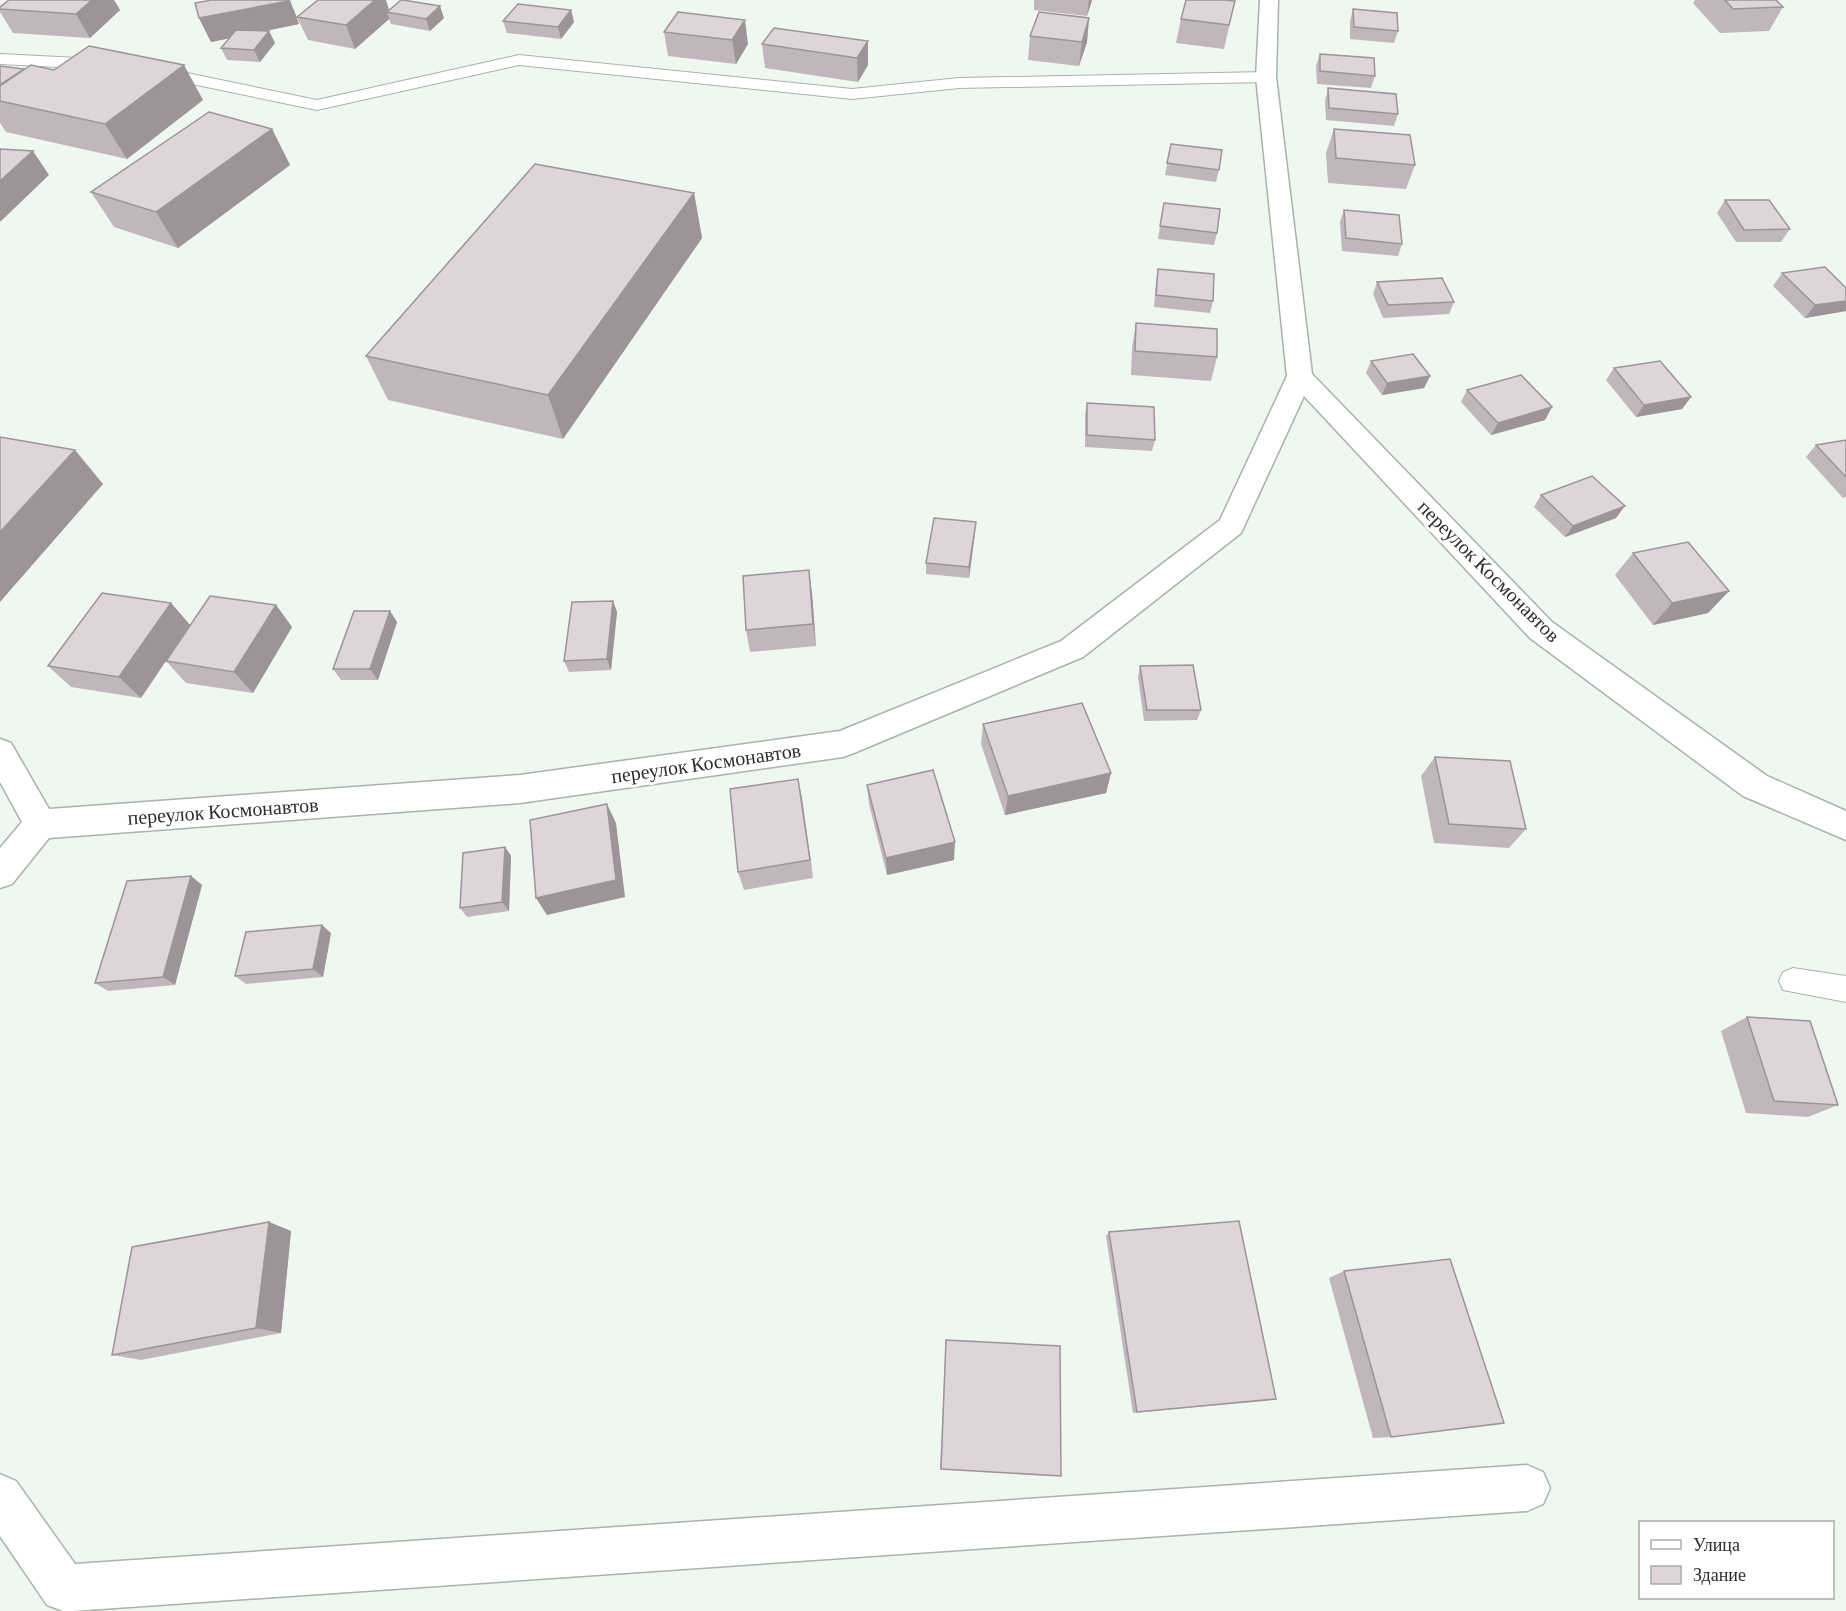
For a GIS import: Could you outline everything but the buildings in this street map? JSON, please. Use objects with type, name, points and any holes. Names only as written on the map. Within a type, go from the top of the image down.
[{"type":"street","points":[[1269,0],[1266,77],[1300,376]]},
{"type":"street","name":"переулок Космонавтов","points":[[40,825],[520,789],[843,744],[1072,649],[1231,526],[1300,376],[1541,630],[1755,786],[1846,826]]},
{"type":"street","points":[[0,752],[40,825],[0,873]]},
{"type":"street","points":[[0,1497],[64,1588],[1527,1488]]},
{"type":"lane","points":[[0,59],[114,65]]},
{"type":"lane","points":[[148,70],[317,105],[519,60],[852,94],[959,83],[1266,77]]},
{"type":"lane","points":[[1793,981],[1846,989]]}]
